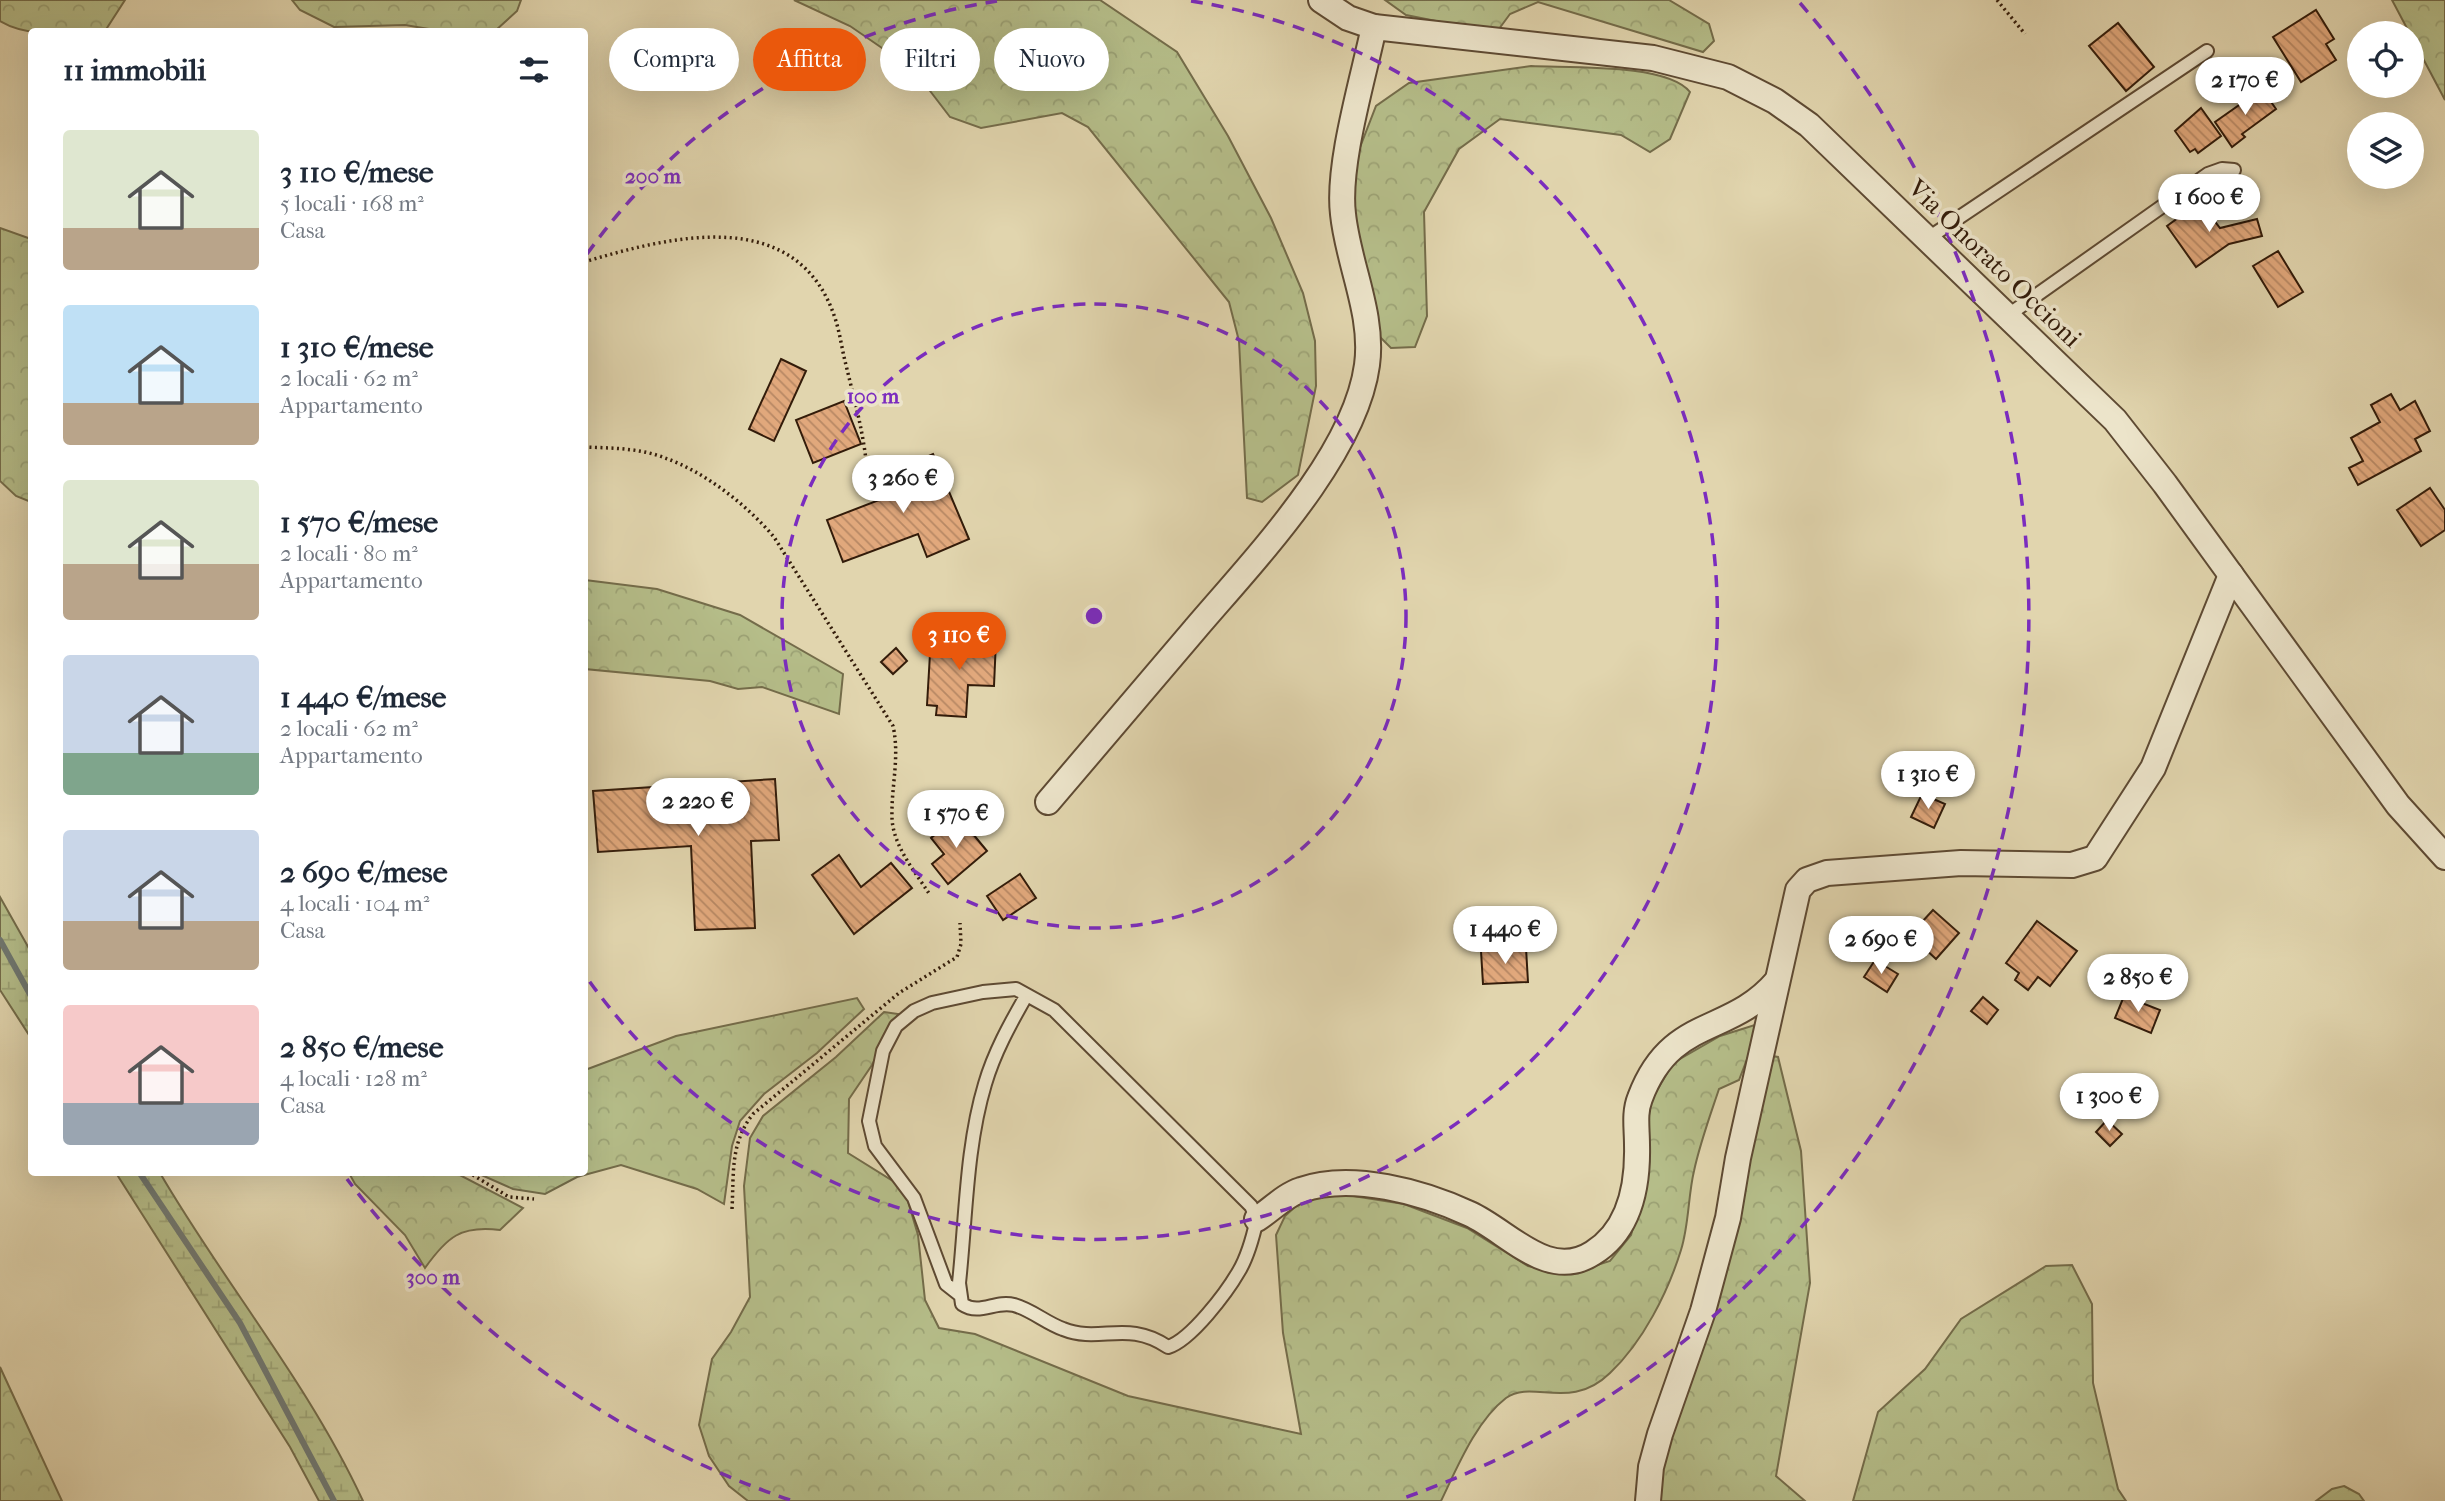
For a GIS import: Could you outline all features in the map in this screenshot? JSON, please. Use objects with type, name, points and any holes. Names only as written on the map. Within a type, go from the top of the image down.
[{"type":"street","name":"Via Onorato Occioni","points":[[1321,0],[1348,18],[1374,27],[1642,56],[1728,77],[1774,101],[1809,125],[2115,420],[2398,805],[2445,857]]},
{"type":"street","points":[[1048,802],[1233,585],[1331,460],[1350,424],[1367,364],[1366,330],[1343,216],[1341,188],[1374,27]]},
{"type":"street","points":[[1648,1501],[1651,1467],[1660,1434],[1703,1311],[1728,1218],[1738,1158],[1798,890],[1815,875],[1961,863],[2072,865],[2095,858],[2153,768],[2231,575]]},
{"type":"street","points":[[1257,1219],[1297,1191],[1339,1181],[1356,1182],[1444,1203],[1472,1215],[1528,1251],[1550,1261],[1564,1262],[1585,1257],[1614,1234],[1632,1198],[1636,1178],[1636,1117],[1640,1098],[1658,1063],[1684,1037],[1735,1015],[1766,994],[1777,981]]},
{"type":"lane","points":[[1927,239],[2207,51]]},
{"type":"lane","points":[[2007,316],[2208,174],[2222,169],[2234,170]]},
{"type":"lane","points":[[960,1295],[946,1284],[914,1198],[875,1146],[869,1121],[876,1075],[883,1051],[895,1026],[914,1011],[932,1003],[983,992],[1016,989],[1054,1010],[1251,1206],[1257,1219],[1240,1271],[1210,1311],[1176,1344],[1168,1346],[1151,1335],[1132,1331],[1065,1330],[1013,1304],[980,1310],[962,1304],[960,1295],[974,1137],[984,1085],[1003,1038],[1026,996]]},
{"type":"path","points":[[1997,0],[2025,34]]},
{"type":"path","points":[[588,260],[675,238],[710,235],[754,241],[780,250],[798,262],[818,286],[835,317],[865,435],[868,481]]},
{"type":"path","points":[[588,447],[631,449],[665,458],[702,477],[746,509],[774,537],[893,726],[897,743],[892,821],[901,850],[930,895]]},
{"type":"path","points":[[732,1209],[734,1161],[739,1131],[753,1114],[899,993],[957,957],[961,944],[960,923]]},
{"type":"path","points":[[475,1176],[509,1196],[534,1199]]},
{"type":"green space","points":[[0,0],[125,0],[107,28],[28,28],[28,31],[0,21]]},
{"type":"green space","points":[[292,0],[521,0],[517,11],[498,28],[423,28],[405,25],[334,27],[300,10]]},
{"type":"green space","points":[[794,0],[1100,0],[1177,52],[1228,136],[1271,218],[1303,293],[1315,341],[1316,386],[1298,475],[1262,502],[1247,498],[1239,341],[1229,302],[1088,127],[1062,113],[981,128],[950,117],[930,91],[980,91],[980,28],[880,28],[880,47],[866,37],[866,28],[850,26]]},
{"type":"green space","points":[[1385,0],[1669,0],[1709,24],[1714,41],[1703,52],[1538,2],[1510,14],[1496,33],[1406,15]]},
{"type":"green space","points":[[2392,0],[2445,0],[2445,100],[2424,60],[2424,21],[2403,21]]},
{"type":"green space","points":[[1531,66],[1592,67],[1640,72],[1661,76],[1690,92],[1670,139],[1650,152],[1621,135],[1500,119],[1459,149],[1424,212],[1427,316],[1415,347],[1391,348],[1375,332],[1349,204],[1352,168],[1376,106],[1409,83]]},
{"type":"green space","points":[[0,228],[28,238],[28,501],[16,496],[0,481]]},
{"type":"green space","points":[[588,580],[657,589],[740,615],[843,674],[839,714],[762,687],[738,689],[710,681],[588,669]]},
{"type":"green space","points":[[0,897],[28,947],[28,1033],[0,990]]},
{"type":"green space","points":[[857,998],[864,1009],[817,1053],[764,1094],[740,1121],[732,1146],[724,1204],[697,1189],[621,1165],[588,1174],[588,1069],[676,1036]]},
{"type":"green space","points":[[884,1012],[898,1014],[872,1065],[849,1099],[848,1153],[904,1188],[918,1235],[925,1300],[939,1328],[975,1334],[1128,1396],[1301,1434],[1283,1333],[1276,1235],[1285,1216],[1305,1198],[1334,1193],[1404,1204],[1467,1228],[1528,1266],[1569,1274],[1610,1261],[1631,1235],[1645,1184],[1644,1132],[1652,1099],[1673,1063],[1720,1036],[1761,1023],[1739,1080],[1719,1089],[1696,1161],[1681,1250],[1662,1299],[1644,1332],[1610,1373],[1581,1391],[1517,1393],[1506,1398],[1476,1432],[1441,1501],[748,1501],[729,1486],[709,1456],[699,1425],[712,1359],[750,1297],[744,1186],[750,1138],[763,1116],[836,1057]]},
{"type":"green space","points":[[1766,1055],[1778,1057],[1801,1151],[1810,1283],[1776,1476],[1805,1501],[1654,1501]]},
{"type":"green space","points":[[118,1176],[162,1176],[318,1416],[363,1501],[319,1501],[290,1447]]},
{"type":"green space","points":[[351,1176],[462,1176],[523,1208],[500,1230],[475,1229],[456,1236],[441,1248],[425,1268],[405,1235],[355,1184]]},
{"type":"green space","points":[[484,1176],[581,1176],[545,1194],[513,1189]]},
{"type":"green space","points":[[2072,1265],[2092,1304],[2093,1383],[2118,1489],[2126,1501],[1853,1501],[1878,1412],[1925,1369],[1961,1319],[2046,1266]]},
{"type":"green space","points":[[0,1367],[62,1501],[0,1501]]},
{"type":"green space","points":[[2344,1486],[2359,1494],[2364,1501],[2316,1501],[2332,1489]]},
{"type":"building","points":[[2316,10],[2334,39],[2326,44],[2336,60],[2301,82],[2273,37]]},
{"type":"building","points":[[2118,23],[2154,67],[2126,91],[2089,46]]},
{"type":"building","points":[[2262,89],[2276,109],[2242,134],[2245,137],[2232,147],[2215,122]]},
{"type":"building","points":[[2201,108],[2221,136],[2198,153],[2195,149],[2190,152],[2175,131]]},
{"type":"building","points":[[2200,202],[2220,228],[2257,219],[2262,236],[2229,244],[2196,267],[2167,226]]},
{"type":"building","points":[[2278,251],[2303,292],[2278,307],[2253,266]]},
{"type":"building","points":[[781,359],[806,371],[774,441],[749,429]]},
{"type":"building","points":[[2391,394],[2400,410],[2415,401],[2430,431],[2415,439],[2421,451],[2358,485],[2349,468],[2363,461],[2351,438],[2380,422],[2371,405]]},
{"type":"building","points":[[844,401],[861,444],[813,463],[796,420]]},
{"type":"building","points":[[933,454],[969,539],[927,557],[918,534],[843,562],[827,520],[900,492],[892,472]]},
{"type":"building","points":[[2430,488],[2445,510],[2445,530],[2421,546],[2397,510]]},
{"type":"building","points":[[938,636],[996,640],[994,686],[968,685],[966,717],[936,715],[937,706],[927,705],[930,654],[937,654]]},
{"type":"building","points":[[896,648],[907,661],[893,674],[881,662]]},
{"type":"building","points":[[775,779],[779,840],[751,841],[755,928],[695,930],[691,846],[598,852],[593,791]]},
{"type":"building","points":[[1922,794],[1945,804],[1934,828],[1911,817]]},
{"type":"building","points":[[958,816],[987,851],[948,884],[932,864],[944,854],[931,838]]},
{"type":"building","points":[[839,855],[861,887],[891,863],[912,888],[854,934],[812,875]]},
{"type":"building","points":[[1020,874],[1036,898],[1003,920],[987,896]]},
{"type":"building","points":[[1933,910],[1959,933],[1936,959],[1910,935]]},
{"type":"building","points":[[2037,921],[2077,951],[2050,986],[2038,977],[2028,990],[2015,980],[2019,973],[2006,963]]},
{"type":"building","points":[[1526,948],[1528,982],[1483,984],[1481,951]]},
{"type":"building","points":[[1875,960],[1898,974],[1887,992],[1864,977]]},
{"type":"building","points":[[2124,996],[2160,1010],[2151,1033],[2115,1018]]},
{"type":"building","points":[[1983,997],[1998,1010],[1987,1024],[1971,1011]]},
{"type":"building","points":[[2107,1120],[2122,1134],[2110,1146],[2096,1132]]},
{"type":"waterway","points":[[0,940],[28,991]]},
{"type":"waterway","points":[[142,1176],[240,1323],[334,1501]]}]
